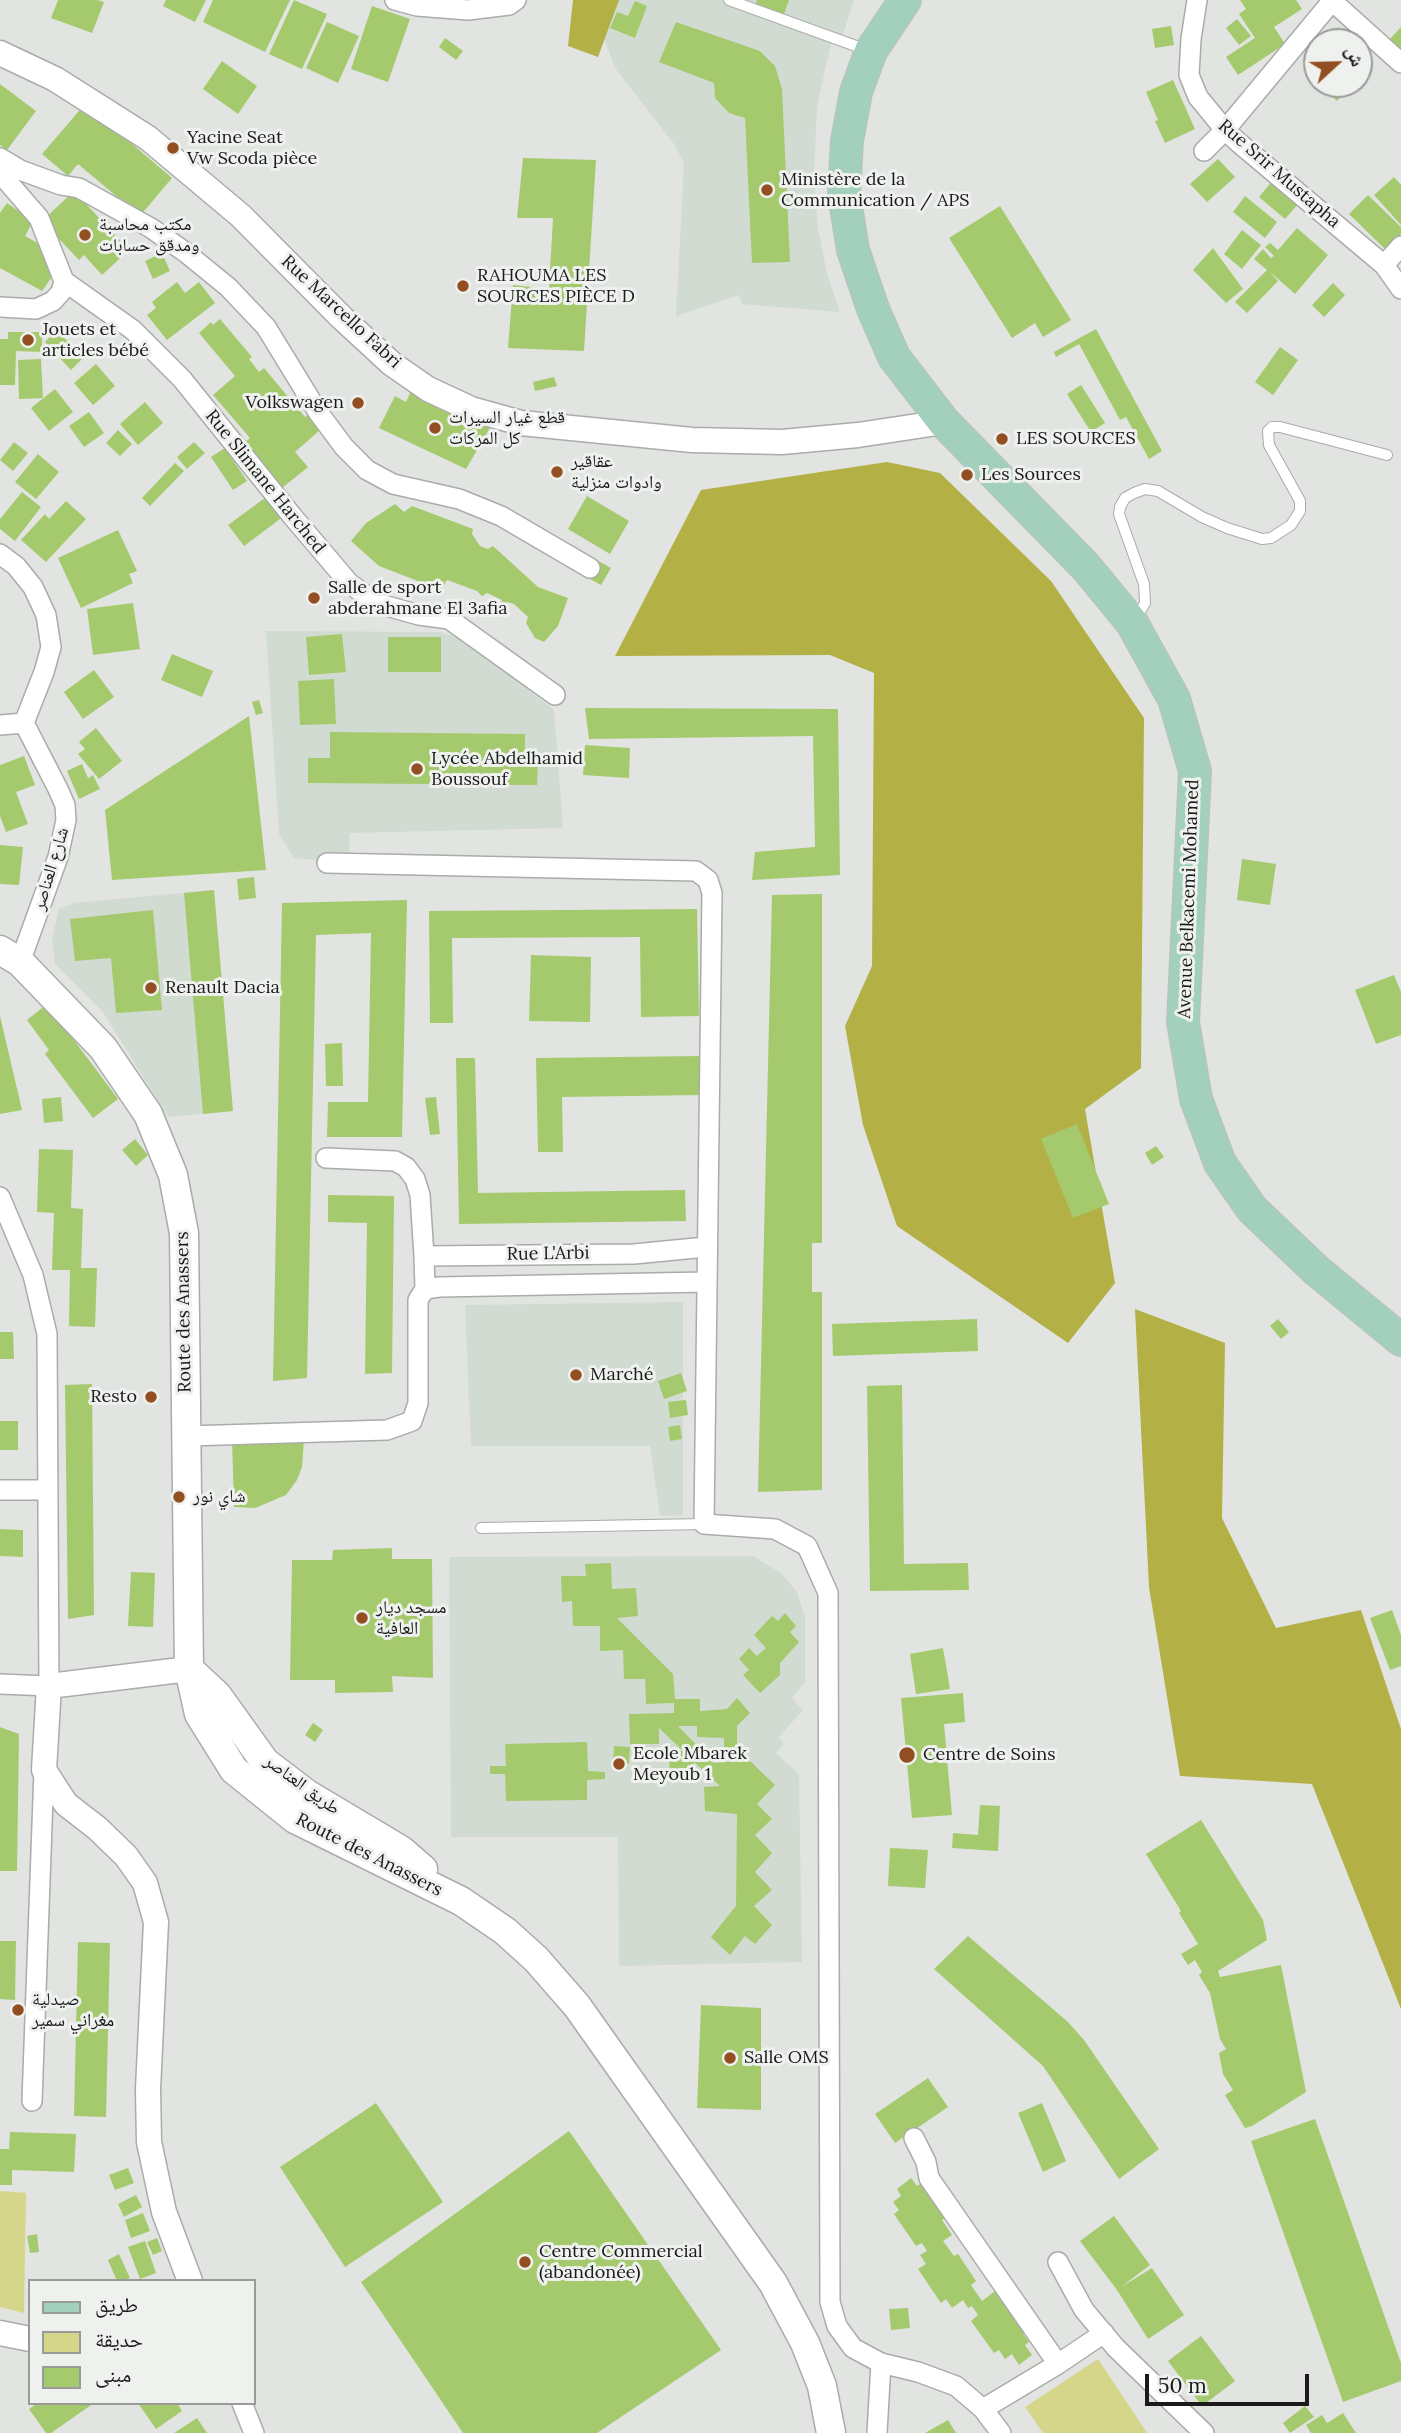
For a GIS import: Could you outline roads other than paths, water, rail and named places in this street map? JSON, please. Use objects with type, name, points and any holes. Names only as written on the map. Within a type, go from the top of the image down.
[{"type":"main road","name":"Avenue Belkacemi Mohamed","points":[[905,0],[871,51],[856,92],[847,141],[844,194],[853,250],[873,309],[894,356],[944,422],[1086,567],[1132,623],[1174,699],[1195,771],[1183,1023],[1196,1099],[1220,1163],[1252,1209],[1316,1270],[1396,1330]]},
{"type":"main road","name":"Route des Anassers","points":[[10,956],[103,1048],[148,1114],[173,1175],[184,1233],[189,1669],[199,1714],[234,1770],[295,1819],[461,1901],[505,1931],[536,1959],[577,2006],[773,2283],[805,2343],[822,2386],[831,2433]]},
{"type":"main road","name":"طريق العناصر","points":[[189,1669],[217,1695],[265,1762],[307,1794],[401,1850],[461,1901]]},
{"type":"street","points":[[395,0],[417,6],[468,10],[509,5],[516,0]]},
{"type":"street","name":"Rue Srir Mustapha","points":[[1197,0],[1189,75],[1198,97],[1225,130],[1384,265],[1401,289]]},
{"type":"street","points":[[1204,151],[1225,130],[1332,0],[1401,63]]},
{"type":"street","name":"Rue Marcello Fabri","points":[[0,53],[55,79],[148,138],[241,216],[341,317],[392,364],[428,389],[471,409],[521,423],[692,440],[782,442],[858,435],[944,422]]},
{"type":"street","points":[[0,158],[31,174],[79,188],[151,228],[228,286],[266,327],[318,412],[344,447],[367,470],[393,484],[459,499],[501,516],[590,568]]},
{"type":"street","points":[[0,173],[39,218],[64,281],[61,292],[53,301],[36,309],[4,305]]},
{"type":"street","points":[[1384,265],[1401,246]]},
{"type":"street","name":"Rue Slimane Harched","points":[[64,281],[133,330],[183,379],[349,583],[376,603],[419,615],[449,619],[555,695]]},
{"type":"street","points":[[0,554],[16,566],[33,587],[46,615],[51,647],[24,723],[0,725]]},
{"type":"street","name":"شارع العناصر","points":[[10,956],[58,857],[66,820],[65,805],[24,723]]},
{"type":"street","points":[[327,863],[696,872],[708,880],[712,893],[704,1524],[775,1529],[807,1546],[828,1592],[830,2302],[837,2326],[853,2348],[881,2363],[918,2372],[956,2386],[982,2409],[1000,2433]]},
{"type":"street","points":[[187,1436],[387,1430],[412,1421],[418,1403],[418,1300],[425,1290],[421,1195],[415,1179],[406,1167],[395,1161],[326,1158]]},
{"type":"street","points":[[0,1196],[33,1275],[47,1334],[49,1686],[32,2101]]},
{"type":"street","name":"Rue L'Arbi","points":[[424,1256],[634,1254],[706,1247]]},
{"type":"street","points":[[425,1290],[439,1287],[706,1282]]},
{"type":"street","points":[[0,1490],[46,1490]]},
{"type":"street","points":[[0,1684],[49,1686],[189,1669]]},
{"type":"street","points":[[44,1770],[66,1804],[97,1828],[125,1856],[145,1884],[156,1922],[148,2089],[149,2143],[164,2213],[189,2279]]},
{"type":"street","points":[[914,2138],[926,2162],[929,2178],[1058,2364]]},
{"type":"street","points":[[1058,2262],[1084,2310],[1204,2433]]},
{"type":"street","points":[[0,2333],[28,2339]]},
{"type":"street","points":[[982,2409],[1104,2333]]},
{"type":"street","points":[[877,2433],[881,2363]]},
{"type":"street","points":[[243,2405],[254,2433]]},
{"type":"lane","points":[[729,0],[871,51]]},
{"type":"lane","points":[[1132,623],[1145,603],[1144,584],[1119,514],[1125,498],[1145,489],[1158,491],[1202,517],[1227,528],[1271,538],[1291,525],[1300,511],[1300,501],[1269,445],[1268,432],[1272,427],[1280,426],[1387,455]]},
{"type":"lane","points":[[481,1528],[704,1524]]},
{"type":"place","name":"Yacine Seat Vw Scoda pièce","points":[[173,148]]},
{"type":"place","name":"Ministère de la Communication / APS","points":[[767,190]]},
{"type":"place","name":"مكتب محاسبة ومدقق حسابات","points":[[85,235]]},
{"type":"place","name":"RAHOUMA LES SOURCES PIÈCE D","points":[[463,286]]},
{"type":"place","name":"Jouets et articles bébé","points":[[28,340]]},
{"type":"place","name":"Volkswagen","points":[[358,403]]},
{"type":"place","name":"قطع غيار السيرات كل المركات","points":[[435,428]]},
{"type":"place","name":"LES SOURCES","points":[[1002,439]]},
{"type":"place","name":"عقاقير وادوات منزلية","points":[[557,472]]},
{"type":"place","name":"Les Sources","points":[[967,475]]},
{"type":"place","name":"Salle de sport abderahmane El 3afia","points":[[314,598]]},
{"type":"place","name":"Lycée Abdelhamid Boussouf","points":[[417,769]]},
{"type":"place","name":"Renault Dacia","points":[[151,988]]},
{"type":"place","name":"Marché","points":[[576,1375]]},
{"type":"place","name":"Resto","points":[[151,1397]]},
{"type":"place","name":"شاي نور","points":[[179,1497]]},
{"type":"place","name":"مسجد ديار العافية","points":[[362,1618]]},
{"type":"place","name":"Centre de Soins","points":[[907,1755]]},
{"type":"place","name":"Ecole Mbarek Meyoub 1","points":[[619,1764]]},
{"type":"place","name":"صيدلية مغراني سمير","points":[[18,2010]]},
{"type":"place","name":"Salle OMS","points":[[730,2058]]},
{"type":"place","name":"Centre Commercial (abandonée)","points":[[525,2262]]}]
